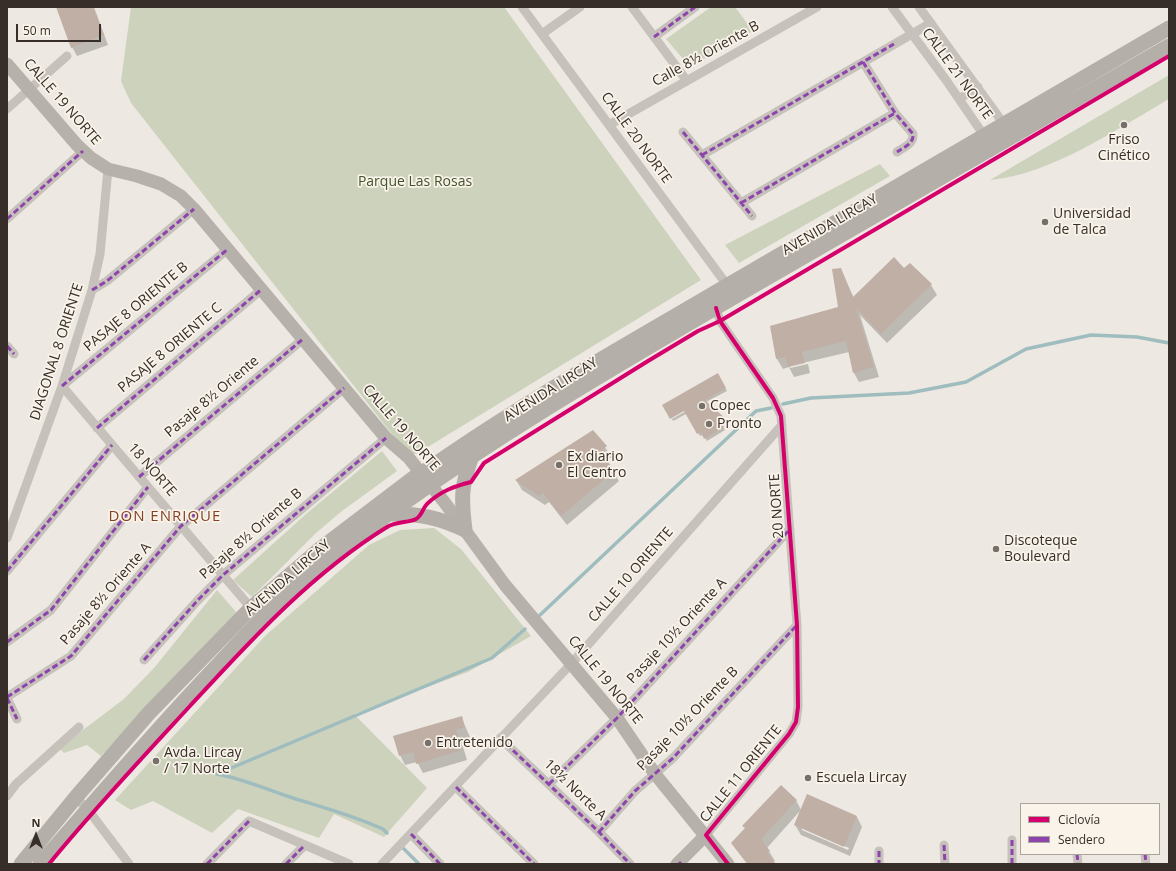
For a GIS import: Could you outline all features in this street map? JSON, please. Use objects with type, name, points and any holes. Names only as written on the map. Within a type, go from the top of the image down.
[{"type":"main road","name":"AVENIDA LIRCAY","points":[[40,864],[167,719],[261,619],[324,562],[472,456],[591,381],[716,308],[1009,130],[1169,28]]},
{"type":"main road","name":"AVENIDA LIRCAY","points":[[21,864],[76,797],[149,713],[251,608],[320,549],[420,473],[427,470],[539,396],[727,285],[985,137],[1009,130],[1169,46]]},
{"type":"main road","points":[[465,530],[461,504],[472,456]]},
{"type":"main road","points":[[390,514],[433,517],[465,530]]},
{"type":"street","name":"CALLE 20 NORTE","points":[[522,7],[727,285]]},
{"type":"street","points":[[542,34],[580,7]]},
{"type":"street","points":[[632,7],[687,81]]},
{"type":"street","points":[[654,37],[695,7]]},
{"type":"street","name":"Calle 8½ Oriente B","points":[[609,125],[817,7]]},
{"type":"street","name":"CALLE 21 NORTE","points":[[892,7],[985,137]]},
{"type":"street","name":"CALLE 21 NORTE","points":[[919,7],[1009,130]]},
{"type":"street","points":[[702,155],[930,23]]},
{"type":"street","points":[[7,109],[67,56]]},
{"type":"street","points":[[863,62],[895,113],[912,130],[914,138],[911,143],[897,152]]},
{"type":"street","name":"CALLE 19 NORTE","points":[[7,64],[83,152],[108,168],[160,184],[181,196],[194,209],[386,438],[408,457],[465,530],[505,585],[617,718],[655,774],[728,864]]},
{"type":"street","points":[[959,99],[978,87]]},
{"type":"street","points":[[741,203],[895,113]]},
{"type":"street","points":[[683,132],[752,216]]},
{"type":"street","points":[[7,219],[83,152]]},
{"type":"street","name":"DIAGONAL 8 ORIENTE","points":[[7,538],[62,386],[92,290],[100,254],[108,168]]},
{"type":"street","points":[[92,290],[107,281],[194,209]]},
{"type":"street","name":"PASAJE 8 ORIENTE B","points":[[62,386],[228,249]]},
{"type":"street","name":"PASAJE 8 ORIENTE C","points":[[97,428],[262,289]]},
{"type":"street","name":"20 NORTE","points":[[716,308],[720,321],[773,398],[781,416],[797,625],[798,707],[796,722]]},
{"type":"street","name":"Pasaje 8½ Oriente","points":[[139,476],[303,339]]},
{"type":"street","name":"18 NORTE","points":[[62,386],[251,608]]},
{"type":"street","name":"Pasaje 8½ Oriente A","points":[[7,698],[57,666],[76,651],[181,526],[344,388]]},
{"type":"street","name":"CALLE 10 ORIENTE","points":[[382,864],[571,664],[782,425]]},
{"type":"street","name":"Pasaje 8½ Oriente B","points":[[144,660],[223,575],[386,438]]},
{"type":"street","points":[[7,571],[112,445]]},
{"type":"street","points":[[7,642],[51,610],[148,487]]},
{"type":"street","name":"Pasaje 10½ Oriente A","points":[[549,784],[617,718],[790,529]]},
{"type":"street","name":"Pasaje 10½ Oriente B","points":[[599,832],[635,791],[673,758],[797,625]]},
{"type":"street","points":[[7,698],[17,719]]},
{"type":"street","name":"CALLE 11 ORIENTE","points":[[679,863],[706,835],[789,734],[796,722]]},
{"type":"street","points":[[7,796],[16,784],[79,728]]},
{"type":"street","name":"18½ Norte A","points":[[500,738],[599,832],[630,864]]},
{"type":"street","points":[[456,787],[534,864]]},
{"type":"street","points":[[76,797],[88,810],[129,864]]},
{"type":"street","points":[[207,864],[249,821],[304,846],[349,864]]},
{"type":"street","points":[[411,834],[440,864]]},
{"type":"street","points":[[1012,840],[1012,864]]},
{"type":"street","points":[[944,845],[945,864]]},
{"type":"street","points":[[286,864],[304,846]]},
{"type":"street","points":[[878,851],[879,864]]},
{"type":"green space","name":"Parque Las Rosas","points":[[131,7],[504,7],[701,280],[418,453],[411,455],[406,452],[131,103],[121,81]]},
{"type":"green space","points":[[711,7],[735,7],[753,31],[690,67],[666,39]]},
{"type":"green space","points":[[1169,75],[1169,99],[1128,124],[1059,160],[1013,176],[990,180]]},
{"type":"green space","points":[[880,164],[890,176],[739,263],[725,245]]},
{"type":"green space","points":[[382,451],[397,471],[342,511],[316,533],[252,597],[233,580],[306,514]]},
{"type":"green space","points":[[434,528],[461,549],[531,636],[468,672],[354,714],[427,788],[384,837],[334,814],[319,838],[238,809],[212,833],[153,801],[131,810],[115,800],[265,636],[369,545],[400,530]]},
{"type":"green space","points":[[217,590],[237,613],[101,756],[87,745],[64,753],[59,748],[124,699],[154,668]]},
{"type":"building","points":[[56,7],[93,7],[104,35],[71,48]]},
{"type":"building","points":[[894,257],[904,268],[910,263],[932,284],[881,334],[856,308],[874,367],[853,373],[846,341],[802,352],[805,363],[788,367],[785,357],[776,359],[770,326],[838,307],[832,269],[841,268],[853,297]]},
{"type":"building","points":[[718,373],[726,388],[705,400],[726,419],[721,422],[724,427],[704,439],[701,432],[697,434],[684,411],[670,419],[662,405]]},
{"type":"building","points":[[593,430],[607,446],[601,451],[614,471],[561,516],[543,493],[539,496],[515,480]]},
{"type":"building","name":"Entretenido","points":[[462,716],[465,727],[456,730],[462,750],[416,764],[413,752],[399,756],[393,736]]},
{"type":"building","points":[[781,785],[797,800],[761,839],[770,851],[767,853],[776,864],[748,864],[731,843],[745,828],[742,826]]},
{"type":"building","points":[[807,794],[857,816],[844,847],[794,825]]},
{"type":"waterway","points":[[783,404],[811,398],[909,393],[966,382],[1026,349],[1091,335],[1137,337],[1169,343]]},
{"type":"waterway","points":[[540,615],[756,411],[771,408]]},
{"type":"waterway","points":[[217,774],[492,658],[525,629]]},
{"type":"waterway","points":[[217,774],[349,816],[372,824],[383,829],[387,833]]},
{"type":"waterway","points":[[401,846],[419,864]]},
{"type":"marked path","points":[[654,37],[695,7]]},
{"type":"marked path","points":[[702,155],[894,44]]},
{"type":"marked path","points":[[863,62],[895,113],[913,134],[910,143],[897,152]]},
{"type":"marked path","points":[[741,203],[895,113]]},
{"type":"marked path","points":[[683,132],[752,216]]},
{"type":"marked path","points":[[7,219],[83,151]]},
{"type":"marked path","points":[[92,290],[107,281],[194,209]]},
{"type":"marked path","points":[[62,386],[228,249]]},
{"type":"marked path","points":[[97,428],[262,289]]},
{"type":"marked path","points":[[139,477],[303,339]]},
{"type":"marked path","points":[[7,346],[14,354]]},
{"type":"marked path","points":[[7,697],[71,656],[181,526],[344,388]]},
{"type":"marked path","points":[[144,660],[199,599],[223,575],[386,438]]},
{"type":"marked path","points":[[7,571],[112,445]]},
{"type":"marked path","points":[[7,642],[51,610],[148,487]]},
{"type":"marked path","points":[[549,784],[617,718],[790,529]]},
{"type":"marked path","points":[[599,832],[635,791],[673,758],[797,625]]},
{"type":"marked path","points":[[7,698],[17,719]]},
{"type":"marked path","points":[[500,738],[599,832],[630,864]]},
{"type":"marked path","points":[[456,787],[534,864]]},
{"type":"marked path","points":[[207,864],[249,821]]},
{"type":"marked path","points":[[411,834],[440,864]]},
{"type":"marked path","points":[[1012,840],[1012,864]]},
{"type":"marked path","points":[[944,845],[945,864]]},
{"type":"marked path","points":[[286,864],[304,846]]},
{"type":"marked path","points":[[879,851],[879,864]]},
{"type":"marked path","points":[[1077,855],[1078,864]]},
{"type":"marked path","points":[[1145,855],[1146,864]]},
{"type":"cycle path","points":[[49,864],[118,784],[259,633],[307,587],[359,546],[391,525],[416,519],[420,516],[426,505],[438,495],[454,487],[471,482],[484,463],[648,361],[698,331],[720,321],[1169,56]]},
{"type":"cycle path","points":[[716,308],[720,321],[773,398],[781,416],[797,625],[798,707],[796,722],[789,734],[706,835],[728,864]]},
{"type":"place","name":"Friso Cinético","points":[[1124,125]]},
{"type":"place","name":"Universidad de Talca","points":[[1045,222]]},
{"type":"place","name":"Copec","points":[[702,406]]},
{"type":"place","name":"Pronto","points":[[709,424]]},
{"type":"place","name":"Ex diario El Centro","points":[[559,465]]},
{"type":"place","name":"Discoteque Boulevard","points":[[996,549]]},
{"type":"place","name":"Entretenido","points":[[428,743]]},
{"type":"place","name":"Avda. Lircay / 17 Norte","points":[[156,761]]},
{"type":"place","name":"Escuela Lircay","points":[[808,778]]},
{"type":"district","name":"DON ENRIQUE","points":[[165,517]]}]
